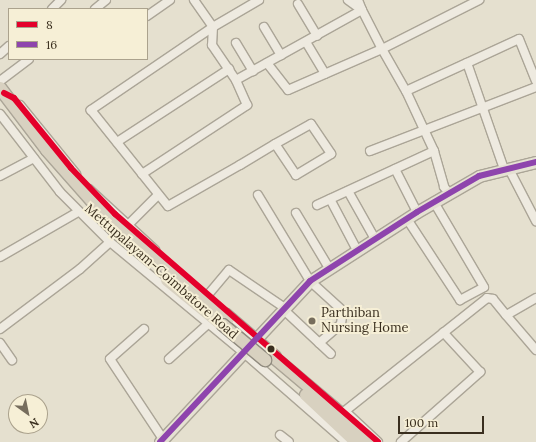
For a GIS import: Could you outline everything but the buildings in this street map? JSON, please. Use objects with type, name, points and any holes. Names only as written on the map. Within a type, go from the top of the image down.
[{"type":"highway","name":"Mettupalayam-Coimbatore Road","points":[[1,94],[68,188],[105,222],[303,392],[356,442]]},
{"type":"highway","points":[[105,222],[340,413],[369,442]]},
{"type":"main road","points":[[162,441],[285,309],[310,280],[407,218],[479,176],[536,162]]},
{"type":"street","points":[[53,8],[61,0]]},
{"type":"street","points":[[98,8],[106,0]]},
{"type":"street","points":[[148,15],[170,0]]},
{"type":"street","points":[[142,174],[247,105],[236,80],[212,44],[213,27],[194,0]]},
{"type":"street","points":[[259,0],[213,27],[91,110],[168,206],[275,144],[311,124],[331,154],[296,176],[275,144]]},
{"type":"street","points":[[348,0],[362,10]]},
{"type":"street","points":[[358,0],[382,49],[406,91],[423,132],[434,151],[444,187],[449,193]]},
{"type":"street","points":[[267,63],[288,90],[382,49],[479,0]]},
{"type":"street","points":[[298,4],[317,36]]},
{"type":"street","points":[[236,80],[362,10]]},
{"type":"street","points":[[264,27],[281,55]]},
{"type":"street","points":[[406,91],[519,39],[536,81]]},
{"type":"street","points":[[306,42],[325,74]]},
{"type":"street","points":[[236,43],[253,71]]},
{"type":"street","points":[[0,54],[8,47]]},
{"type":"street","points":[[0,81],[28,60]]},
{"type":"street","points":[[467,63],[507,169],[536,221]]},
{"type":"street","points":[[117,142],[229,68]]},
{"type":"street","points":[[370,151],[423,132],[482,106],[536,87]]},
{"type":"street","points":[[1,94],[14,98],[93,193],[128,226],[257,339],[345,411],[378,442]]},
{"type":"street","points":[[0,114],[78,212],[110,242],[209,323],[346,442]]},
{"type":"street","points":[[317,205],[434,151]]},
{"type":"street","points":[[0,176],[34,158]]},
{"type":"street","points":[[395,169],[417,212]]},
{"type":"street","points":[[348,191],[375,239]]},
{"type":"street","points":[[128,226],[158,195]]},
{"type":"street","points":[[258,196],[310,280],[343,311],[341,324],[319,343]]},
{"type":"street","points":[[330,199],[357,250]]},
{"type":"street","points":[[407,218],[460,300],[484,286],[434,202]]},
{"type":"street","points":[[0,256],[78,212]]},
{"type":"street","points":[[296,213],[329,268]]},
{"type":"street","points":[[0,329],[80,269],[110,242]]},
{"type":"street","points":[[207,296],[229,270],[285,309],[331,354]]},
{"type":"street","points":[[345,411],[487,298],[493,299],[536,349]]},
{"type":"street","points":[[506,315],[535,301]]},
{"type":"street","points":[[169,359],[209,323]]},
{"type":"street","points":[[144,329],[110,359],[162,441]]},
{"type":"street","points":[[401,442],[480,372],[443,332]]},
{"type":"street","points":[[0,343],[12,360]]},
{"type":"street","points":[[280,436],[289,442]]},
{"type":"transit line","name":"8","points":[[4,93],[14,98],[71,168],[115,214],[378,442]]},
{"type":"transit line","name":"16","points":[[160,442],[310,281],[417,212],[479,176],[536,162]]},
{"type":"place","name":"Parthiban Nursing Home","points":[[312,321]]}]
